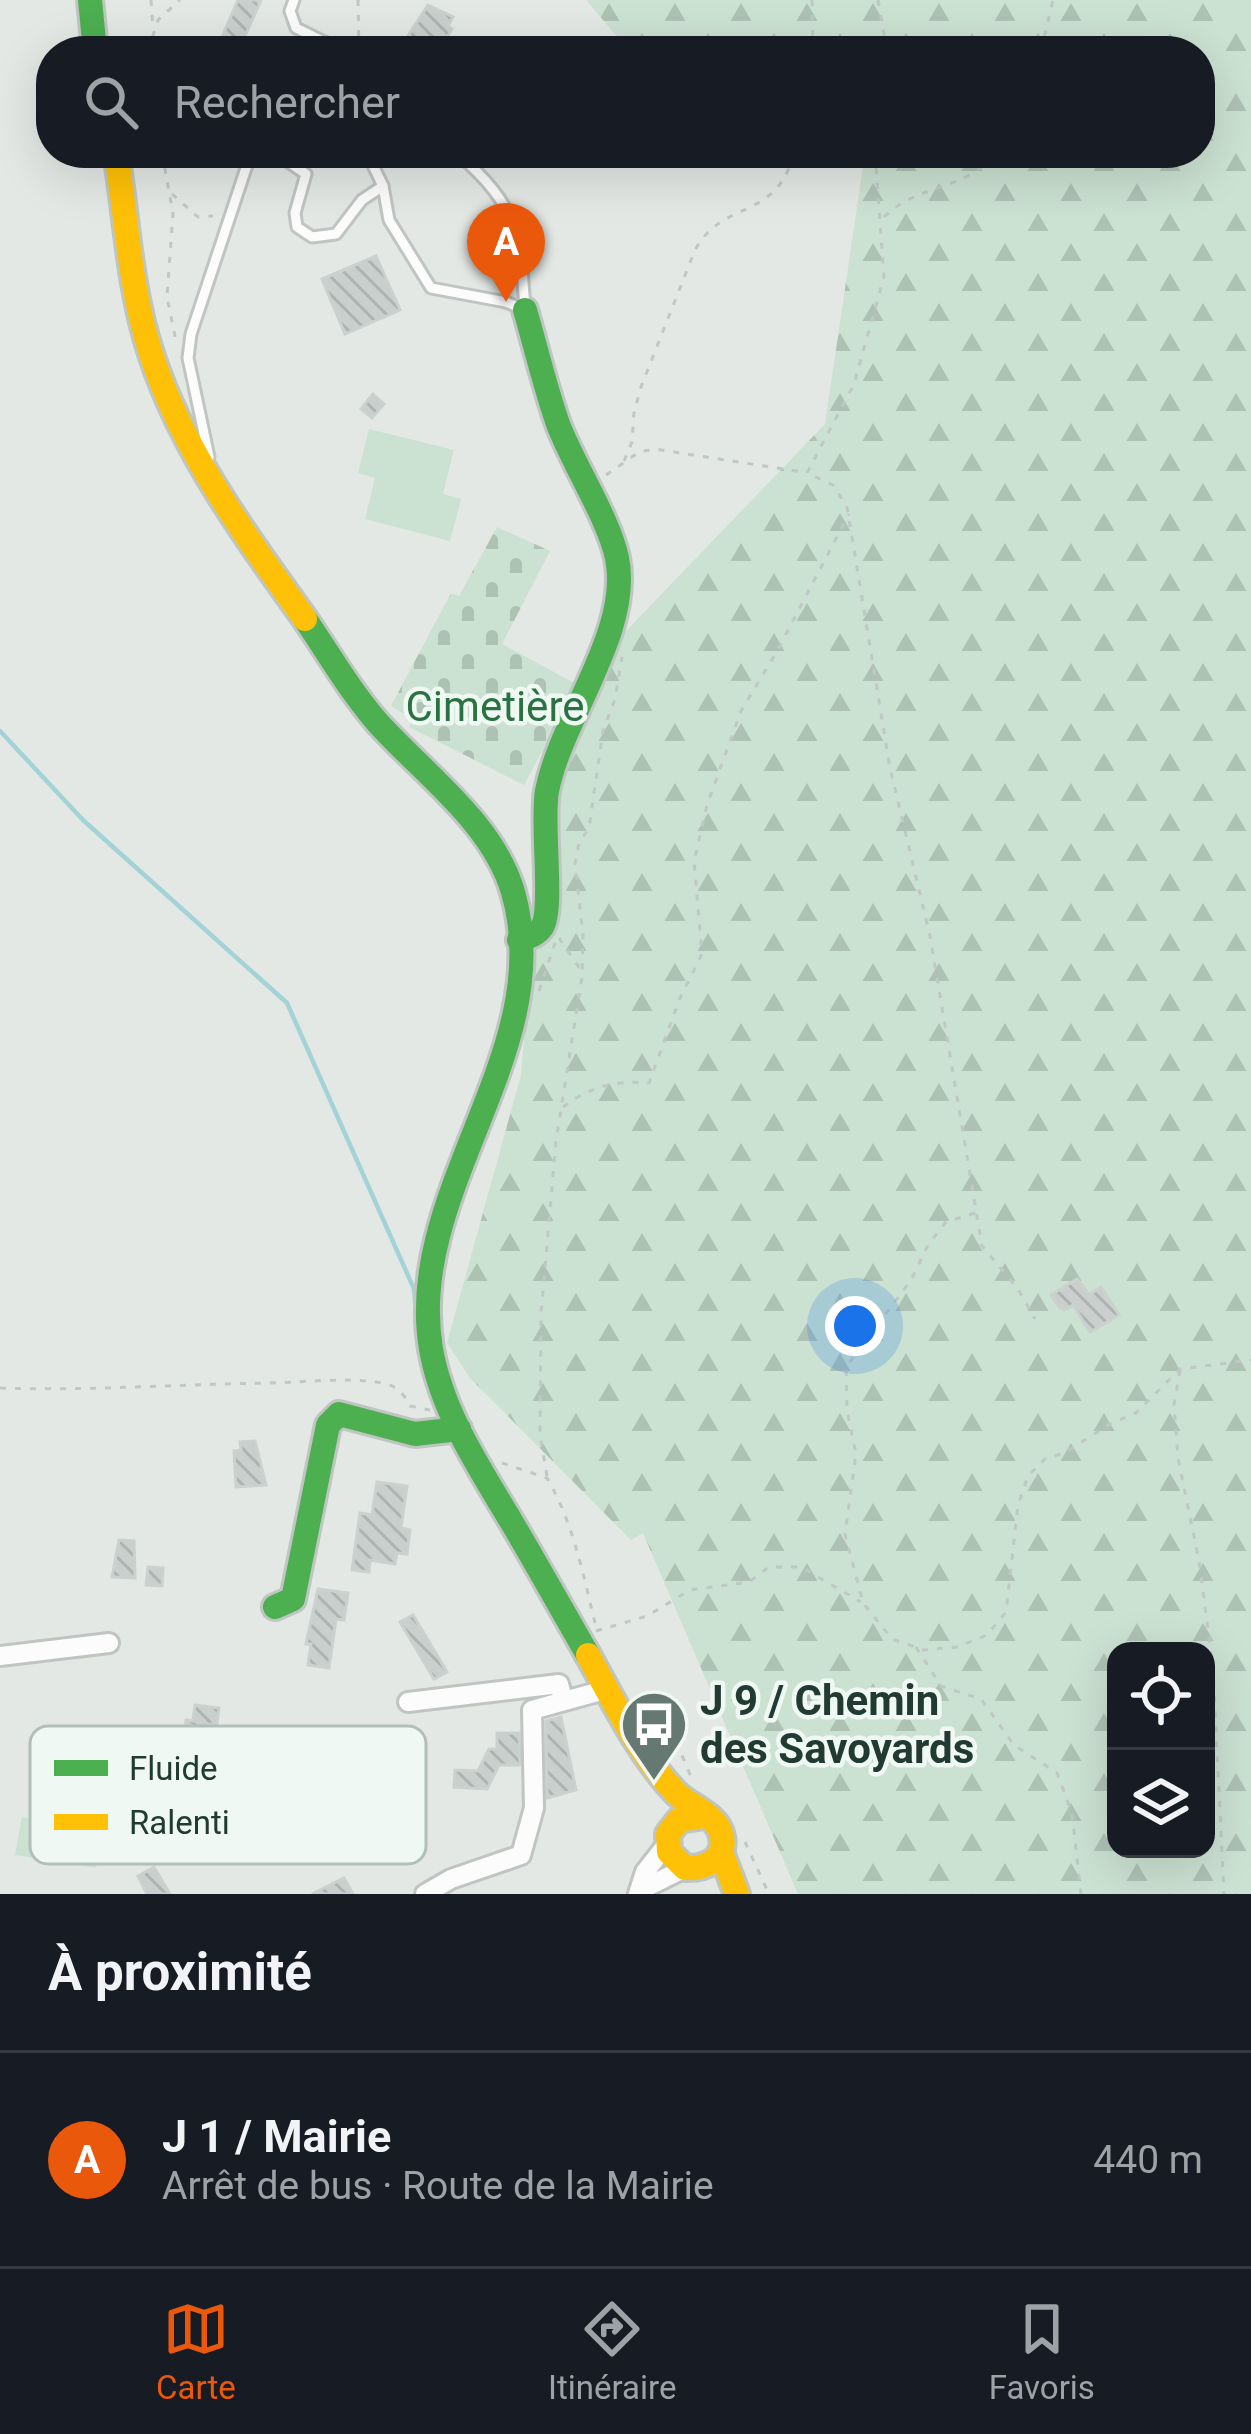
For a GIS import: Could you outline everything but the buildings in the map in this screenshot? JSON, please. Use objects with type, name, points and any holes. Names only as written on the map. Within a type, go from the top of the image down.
[{"type":"main road","points":[[90,0],[93,36]]},
{"type":"main road","points":[[118,168],[136,290],[151,354],[188,436],[358,699],[493,850],[505,872],[518,928],[507,1031],[448,1212],[430,1286],[432,1359],[454,1419],[614,1700],[676,1794],[722,1834],[721,1852],[737,1894]]},
{"type":"main road","points":[[518,928],[532,938],[542,928],[548,908],[543,845],[552,770],[594,666],[620,574],[617,556],[552,405],[525,310]]},
{"type":"main road","points":[[275,1607],[293,1600],[328,1425],[339,1414],[415,1434],[454,1419]]},
{"type":"main road","points":[[614,1700],[670,1835],[672,1858],[722,1894]]},
{"type":"main road","points":[[670,1835],[687,1816],[704,1816]]},
{"type":"main road","points":[[693,1869],[710,1866],[721,1852]]},
{"type":"street","points":[[0,1656],[109,1642]]},
{"type":"street","points":[[408,1702],[559,1684],[562,1699]]},
{"type":"street","points":[[425,1894],[451,1879],[521,1856],[535,1808],[532,1710],[562,1699],[614,1700]]},
{"type":"street","points":[[639,1892],[645,1871],[670,1835]]},
{"type":"street","points":[[639,1892],[693,1869]]},
{"type":"lane","points":[[294,0],[290,10],[296,28],[312,36]]},
{"type":"lane","points":[[220,490],[200,424],[188,358],[197,309],[246,168]]},
{"type":"lane","points":[[297,168],[306,174],[295,220],[312,237],[336,234],[362,200],[383,186]]},
{"type":"lane","points":[[374,168],[389,220],[431,288],[525,310],[522,256],[511,214],[472,168]]},
{"type":"path","points":[[151,0],[153,33]]},
{"type":"path","points":[[152,36],[158,20],[181,0]]},
{"type":"path","points":[[358,0],[359,36]]},
{"type":"path","points":[[812,0],[813,36]]},
{"type":"path","points":[[878,0],[884,36]]},
{"type":"path","points":[[1045,36],[1054,0]]},
{"type":"path","points":[[165,168],[171,192],[170,324],[188,358]]},
{"type":"path","points":[[624,461],[641,387],[684,271],[704,233],[727,215],[773,192],[787,168]]},
{"type":"path","points":[[807,473],[854,383],[884,277],[877,168]]},
{"type":"path","points":[[883,218],[902,199],[983,168]]},
{"type":"path","points":[[171,192],[198,217],[230,214]]},
{"type":"path","points":[[586,491],[624,461],[656,448],[807,473],[833,485],[849,514],[890,768],[931,936],[982,1246],[1035,1318]]},
{"type":"path","points":[[561,1108],[596,1087],[649,1084],[680,998],[702,955],[694,862],[722,763],[741,711],[849,514]]},
{"type":"path","points":[[602,1644],[573,1537],[547,1478],[540,1435],[541,1314],[561,1108],[582,977],[575,864],[579,843],[589,828],[602,731],[615,699],[622,661],[620,646]]},
{"type":"path","points":[[537,995],[556,936],[579,962],[582,977]]},
{"type":"path","points":[[976,1212],[946,1222],[928,1244],[911,1280],[846,1367],[847,1410],[856,1454],[845,1534],[863,1603],[892,1639],[916,1647],[957,1647],[987,1635],[1006,1612],[1018,1504],[1028,1476],[1045,1459],[1064,1454],[1110,1424],[1136,1414],[1180,1369],[1251,1360]]},
{"type":"path","points":[[1180,1369],[1174,1405],[1213,1668],[1224,1894]]},
{"type":"path","points":[[0,1388],[86,1391],[125,1386],[387,1383],[403,1392],[410,1406],[454,1419]]},
{"type":"path","points":[[495,1460],[547,1478]]},
{"type":"path","points":[[596,1630],[647,1616],[690,1590],[749,1582],[769,1567],[801,1567],[863,1603]]},
{"type":"path","points":[[916,1647],[941,1686],[981,1699],[1014,1745],[1057,1773],[1072,1813],[1082,1894]]},
{"type":"path","points":[[645,1716],[676,1741],[692,1781]]},
{"type":"path","points":[[739,1829],[769,1894]]},
{"type":"green space","points":[[586,0],[1251,0],[1251,1894],[798,1894],[643,1533],[631,1540],[470,1378],[447,1343],[521,1075],[552,708],[825,424],[863,168],[1215,168],[1215,36],[617,36]]},
{"type":"green space","points":[[369,429],[454,450],[443,494],[461,499],[450,541],[365,519],[375,478],[358,473]]},
{"type":"green space","name":"Cimetière","points":[[497,527],[550,551],[502,644],[578,685],[524,785],[409,727],[413,719],[391,706],[451,593],[459,596]]},
{"type":"green space","points":[[22,1817],[30,1818],[30,1857],[15,1855]]},
{"type":"waterway","points":[[0,731],[83,820],[287,1003],[414,1289],[419,1348]]},
{"type":"traffic: fast","points":[[90,0],[94,36]]},
{"type":"traffic: fast","points":[[519,940],[538,932],[545,917],[547,791],[605,645],[619,586],[613,543],[558,424],[525,310]]},
{"type":"traffic: fast","points":[[305,619],[368,711],[474,822],[513,892],[522,951],[516,1008],[439,1233],[429,1290],[431,1349],[463,1438],[588,1655]]},
{"type":"traffic: fast","points":[[275,1607],[293,1599],[328,1425],[339,1414],[415,1434],[459,1429]]},
{"type":"traffic: slow","points":[[118,168],[146,337],[174,413],[213,484],[305,619]]},
{"type":"traffic: slow","points":[[588,1655],[650,1761],[675,1792],[709,1817],[719,1829],[723,1845],[718,1857],[706,1865],[685,1868],[669,1852],[668,1834],[679,1820],[704,1816]]},
{"type":"traffic: slow","points":[[721,1852],[737,1894]]},
{"type":"place","name":"J 1 / Mairie","points":[[506,302]]},
{"type":"place","name":"J 9 / Chemin des Savoyards","points":[[654,1783]]}]
